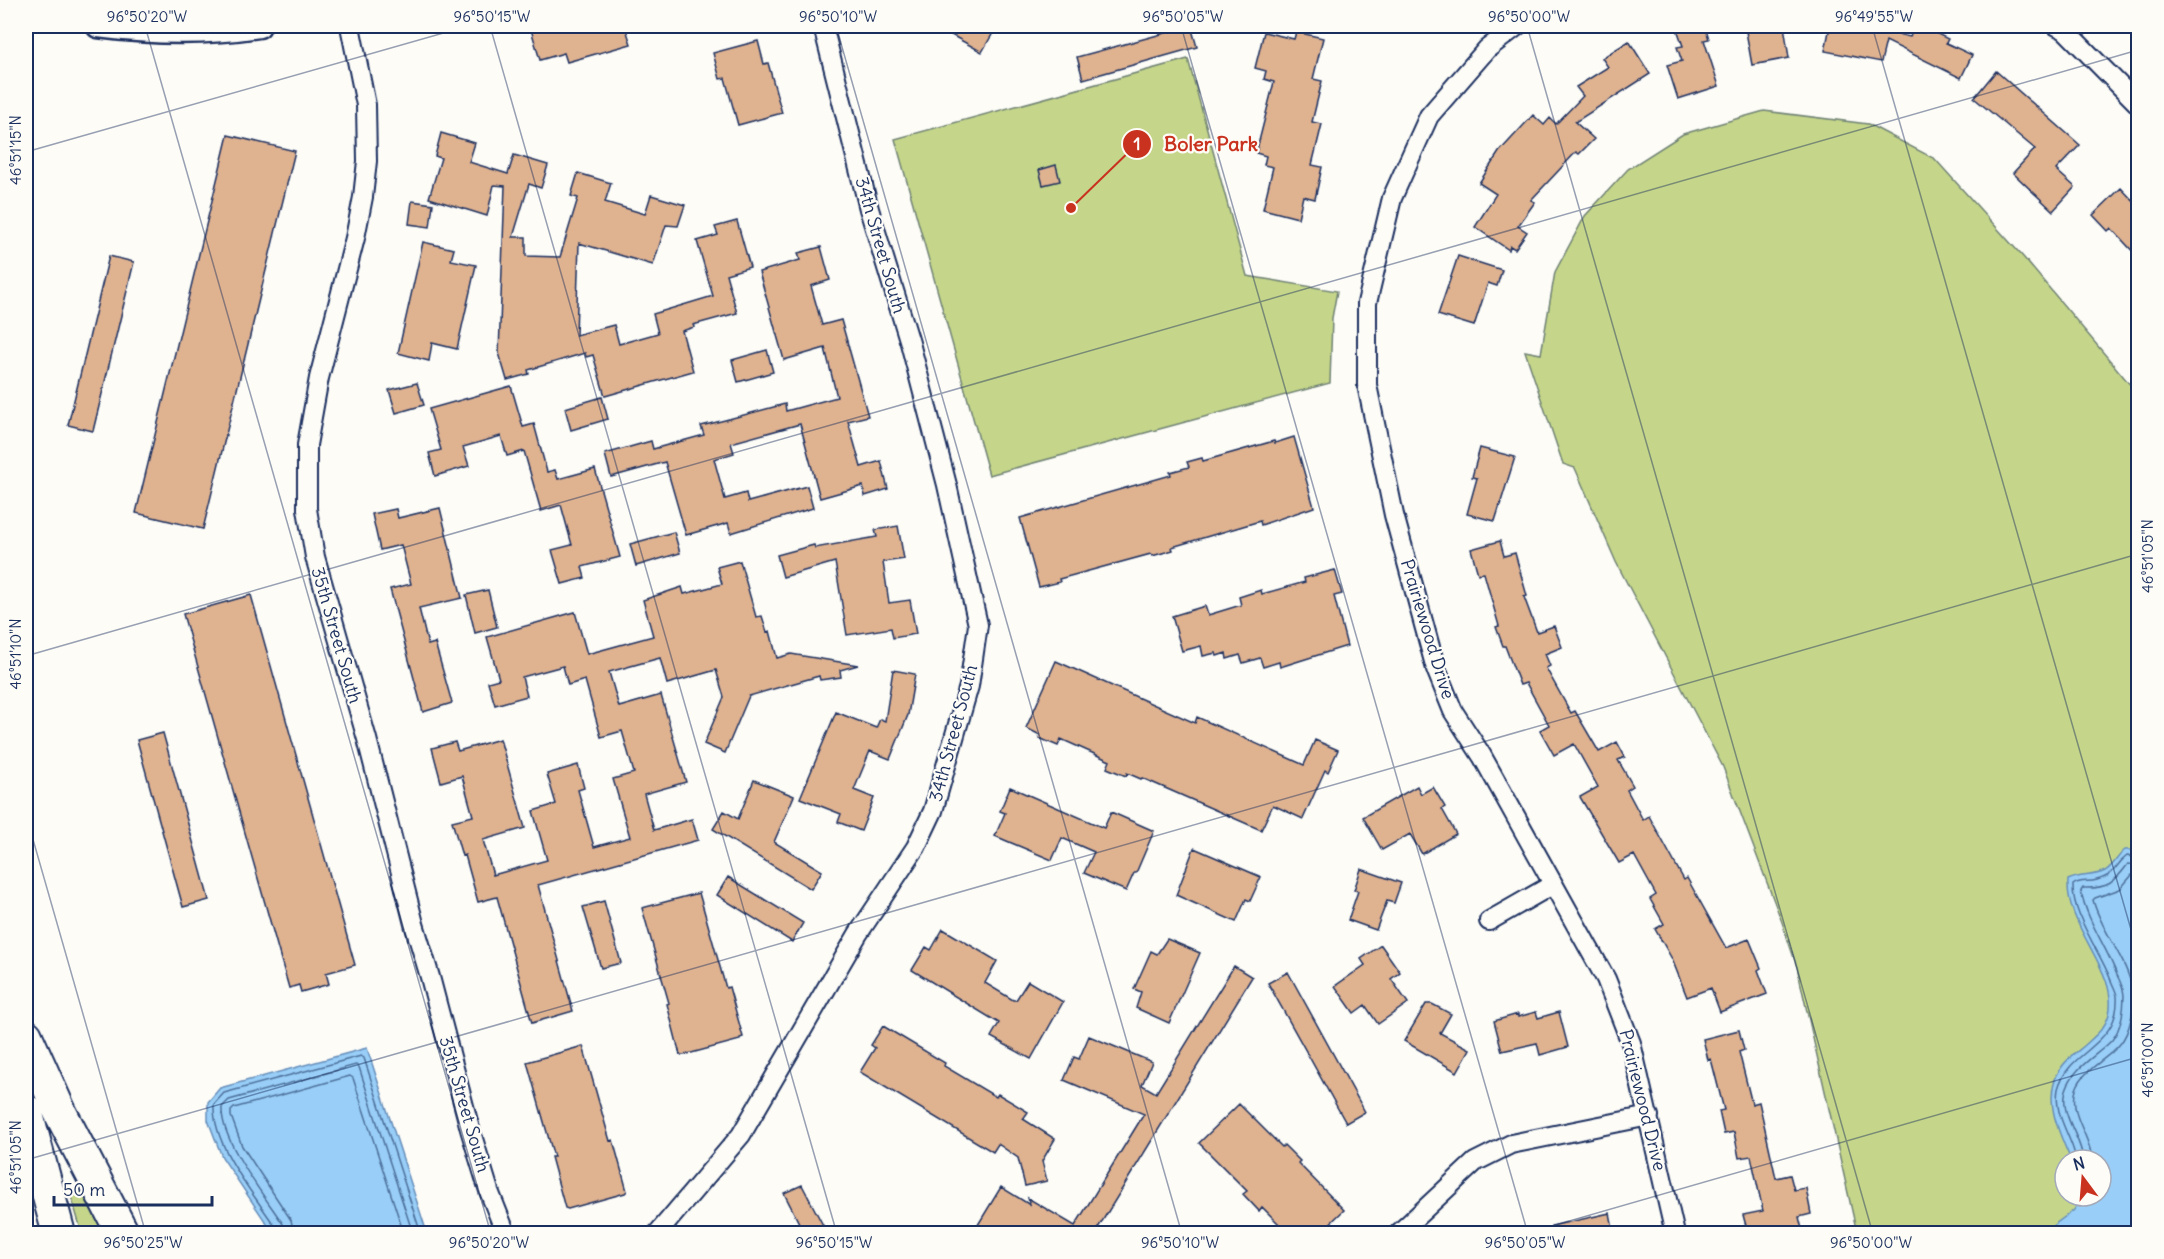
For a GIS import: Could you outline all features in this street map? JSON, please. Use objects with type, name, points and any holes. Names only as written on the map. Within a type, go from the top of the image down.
[{"type":"highway","points":[[26,1036],[60,1112],[123,1233]]},
{"type":"highway","points":[[26,1111],[59,1233]]},
{"type":"street","points":[[98,26],[198,32],[259,26]]},
{"type":"street","name":"35th Street South","points":[[351,26],[366,105],[367,161],[361,207],[319,378],[307,445],[307,508],[315,557],[367,740],[470,1129],[489,1191],[506,1233]]},
{"type":"street","name":"34th Street South","points":[[657,1233],[741,1135],[858,934],[916,847],[933,811],[969,686],[978,625],[947,484],[910,343],[869,209],[823,26]]},
{"type":"street","name":"Prairiewood Drive","points":[[1517,26],[1487,49],[1429,116],[1392,198],[1367,303],[1367,385],[1394,515],[1436,669],[1453,711],[1482,756],[1606,979],[1631,1043],[1675,1233]]},
{"type":"street","points":[[2063,27],[2139,104]]},
{"type":"street","points":[[1489,921],[1552,885]]},
{"type":"street","points":[[1398,1233],[1474,1162],[1511,1144],[1649,1116]]},
{"type":"green space","points":[[1188,59],[1247,276],[1337,291],[1332,318],[1330,383],[989,475],[895,139]]},
{"type":"green space","points":[[1764,111],[1868,124],[1935,159],[2024,258],[2138,394],[2138,1233],[1857,1233],[1797,967],[1782,922],[1723,767],[1616,562],[1575,468],[1563,464],[1525,351],[1541,354],[1555,272],[1585,216],[1628,169],[1683,134]]},
{"type":"green space","points":[[82,1192],[105,1233],[82,1233],[71,1196]]},
{"type":"water","points":[[2125,850],[2134,850],[2138,854],[2138,1233],[2043,1233],[2075,1208],[2113,1208],[2113,1148],[2066,1148],[2054,1114],[2052,1090],[2061,1068],[2099,1032],[2109,1014],[2110,998],[2106,982],[2075,915],[2069,898],[2068,880],[2105,871]]},
{"type":"water","points":[[367,1048],[427,1233],[273,1233],[222,1157],[208,1120],[208,1102],[220,1088]]},
{"type":"building","points":[[530,26],[625,26],[631,44],[567,62],[564,53],[540,60]]},
{"type":"building","points":[[935,26],[997,26],[982,52]]},
{"type":"building","points":[[1191,26],[1197,47],[1083,79],[1077,57]]},
{"type":"building","points":[[1676,26],[1705,26],[1709,39],[1704,40],[1719,86],[1678,99],[1667,65],[1682,61],[1677,47],[1683,46]]},
{"type":"building","points":[[1745,26],[1784,26],[1789,58],[1752,65]]},
{"type":"building","points":[[1830,26],[1869,26],[1869,28],[1910,37],[1915,26],[1921,26],[1948,39],[1946,43],[1972,55],[1961,78],[1886,41],[1881,62],[1825,51]]},
{"type":"building","points":[[1264,32],[1294,39],[1296,32],[1323,38],[1313,79],[1322,81],[1312,122],[1322,124],[1312,165],[1322,167],[1315,199],[1303,196],[1298,218],[1263,209],[1273,167],[1264,165],[1266,156],[1256,153],[1274,82],[1264,79],[1266,71],[1255,68]]},
{"type":"building","points":[[758,41],[764,64],[768,63],[782,113],[738,125],[725,78],[720,79],[713,53]]},
{"type":"building","points":[[1629,41],[1650,74],[1575,122],[1594,139],[1579,154],[1576,152],[1531,200],[1535,202],[1518,226],[1527,232],[1515,249],[1510,246],[1509,250],[1475,227],[1496,194],[1479,183],[1499,152],[1533,115],[1544,125],[1550,118],[1556,124],[1583,96],[1576,87],[1608,67],[1602,58]]},
{"type":"building","points":[[1996,71],[2080,145],[2056,170],[2075,187],[2053,211],[2013,173],[2035,149],[1974,98]]},
{"type":"building","points":[[441,133],[475,143],[469,162],[508,174],[514,155],[548,165],[541,188],[529,184],[513,237],[526,237],[526,256],[560,257],[578,198],[571,196],[578,173],[611,183],[605,202],[645,214],[651,195],[685,205],[678,226],[666,225],[653,265],[579,243],[576,335],[614,325],[619,344],[658,333],[653,314],[713,296],[697,241],[718,235],[715,227],[737,221],[750,267],[726,274],[737,313],[693,325],[694,327],[682,331],[693,371],[605,396],[593,355],[586,357],[585,353],[528,370],[529,374],[507,380],[499,353],[505,186],[494,185],[487,216],[429,198],[441,158],[435,156]]},
{"type":"building","points":[[228,135],[295,151],[203,529],[136,513]]},
{"type":"building","points":[[1056,165],[1060,181],[1043,185],[1039,170]]},
{"type":"building","points":[[2121,188],[2139,207],[2139,258],[2111,228],[2108,231],[2093,215]]},
{"type":"building","points":[[412,201],[433,204],[430,227],[409,224]]},
{"type":"building","points":[[423,242],[454,249],[451,260],[476,265],[457,349],[432,343],[429,361],[398,353]]},
{"type":"building","points":[[821,247],[830,280],[811,286],[822,325],[841,320],[868,416],[848,421],[861,467],[881,461],[888,489],[865,496],[863,486],[820,498],[800,424],[731,443],[734,453],[714,459],[725,499],[746,493],[748,502],[807,486],[813,508],[731,533],[728,523],[686,535],[665,462],[611,477],[605,454],[651,441],[653,449],[704,435],[701,426],[785,404],[786,411],[837,397],[825,348],[784,360],[759,272],[800,260],[798,253]]},
{"type":"building","points":[[109,256],[134,262],[93,431],[68,425]]},
{"type":"building","points":[[1458,256],[1502,270],[1497,286],[1488,283],[1474,326],[1438,315]]},
{"type":"building","points":[[767,350],[773,372],[738,382],[732,360]]},
{"type":"building","points":[[417,383],[424,405],[396,413],[389,390]]},
{"type":"building","points":[[511,386],[523,427],[534,424],[547,472],[555,470],[558,479],[595,469],[620,557],[582,567],[585,578],[562,584],[552,550],[572,545],[561,505],[541,511],[524,451],[507,456],[501,436],[463,447],[469,466],[435,476],[429,453],[441,450],[429,409]]},
{"type":"building","points":[[602,397],[608,419],[571,430],[565,408]]},
{"type":"building","points":[[1294,437],[1314,507],[1261,525],[1260,521],[1172,547],[1173,550],[1059,579],[1060,582],[1039,587],[1020,518],[1171,475],[1170,472],[1189,467],[1187,462],[1202,458],[1203,461]]},
{"type":"building","points":[[1480,448],[1515,457],[1495,521],[1467,514],[1477,478],[1472,477]]},
{"type":"building","points":[[440,508],[462,598],[419,608],[428,645],[435,643],[452,703],[423,712],[390,589],[411,584],[401,545],[380,550],[372,514],[396,509],[398,518]]},
{"type":"building","points":[[898,526],[904,559],[883,562],[889,603],[910,600],[916,634],[893,638],[891,628],[847,635],[835,562],[783,577],[777,555],[814,545],[815,548],[877,537],[875,530]]},
{"type":"building","points":[[674,532],[680,553],[636,566],[630,544]]},
{"type":"building","points":[[1500,541],[1504,556],[1515,553],[1527,596],[1524,597],[1537,632],[1554,626],[1562,647],[1545,654],[1550,666],[1546,668],[1571,713],[1575,711],[1599,752],[1617,742],[1625,757],[1618,760],[1633,786],[1627,790],[1643,820],[1649,816],[1684,880],[1687,878],[1726,948],[1749,939],[1761,968],[1758,970],[1767,994],[1720,1012],[1711,988],[1687,997],[1672,959],[1655,929],[1664,924],[1650,899],[1656,895],[1634,855],[1619,863],[1580,797],[1598,787],[1574,744],[1554,755],[1540,730],[1549,725],[1526,683],[1520,685],[1505,646],[1503,646],[1496,627],[1499,626],[1484,573],[1478,574],[1471,549]]},
{"type":"building","points":[[740,561],[756,617],[762,616],[767,632],[770,631],[777,658],[791,654],[858,665],[840,670],[841,677],[820,680],[819,676],[749,696],[725,753],[704,744],[724,697],[716,670],[667,684],[660,658],[609,672],[619,707],[661,695],[686,782],[644,794],[654,830],[692,819],[698,840],[538,885],[573,1011],[532,1023],[497,897],[478,902],[465,855],[462,856],[452,821],[473,816],[462,776],[441,782],[432,748],[455,742],[458,751],[500,739],[525,828],[483,840],[493,875],[547,860],[533,811],[556,804],[547,774],[578,765],[584,788],[578,790],[594,847],[630,837],[613,779],[634,773],[622,731],[601,737],[585,680],[568,685],[563,666],[522,677],[527,696],[495,705],[488,682],[499,679],[487,637],[575,612],[587,654],[653,636],[643,600],[682,587],[684,594],[722,584],[717,567]]},
{"type":"building","points":[[1335,570],[1342,594],[1334,596],[1347,646],[1280,667],[1279,662],[1263,667],[1260,658],[1243,663],[1240,655],[1227,659],[1226,653],[1217,656],[1216,653],[1203,656],[1201,646],[1182,651],[1172,616],[1205,606],[1208,615],[1241,605],[1239,597],[1261,590],[1262,594],[1305,582],[1304,578]]},
{"type":"building","points":[[488,590],[497,627],[475,633],[466,595]]},
{"type":"building","points":[[251,595],[355,965],[326,973],[329,984],[301,992],[299,985],[289,988],[183,614]]},
{"type":"building","points":[[1056,661],[1195,723],[1197,717],[1304,765],[1315,740],[1338,750],[1328,772],[1325,770],[1303,819],[1273,805],[1261,830],[1142,778],[1127,773],[1126,776],[1107,768],[1110,761],[1061,739],[1058,746],[1039,738],[1040,735],[1026,728]]},
{"type":"building","points":[[893,670],[915,674],[908,715],[890,759],[870,751],[854,790],[874,798],[861,831],[838,822],[841,814],[800,798],[836,712],[876,728],[880,719],[885,721]]},
{"type":"building","points":[[163,733],[209,900],[183,907],[137,740]]},
{"type":"building","points":[[754,780],[794,796],[774,842],[822,871],[811,889],[713,829],[724,811],[738,819]]},
{"type":"building","points":[[1417,786],[1421,794],[1433,787],[1445,807],[1442,809],[1456,834],[1422,854],[1410,834],[1382,850],[1363,817]]},
{"type":"building","points":[[1010,787],[1104,828],[1111,812],[1154,831],[1126,891],[1084,873],[1094,852],[1062,838],[1052,860],[995,836],[1005,813],[1000,811]]},
{"type":"building","points":[[1194,848],[1261,877],[1250,901],[1246,899],[1236,922],[1176,895]]},
{"type":"building","points":[[1361,869],[1401,883],[1394,903],[1387,901],[1376,930],[1348,920],[1358,891],[1354,890]]},
{"type":"building","points":[[728,877],[803,923],[792,942],[717,895]]},
{"type":"building","points":[[699,893],[726,988],[729,987],[743,1037],[740,1040],[680,1055],[667,1004],[669,1003],[642,908]]},
{"type":"building","points":[[604,901],[621,963],[601,968],[583,907]]},
{"type":"building","points":[[943,929],[997,961],[985,983],[1016,1000],[1028,981],[1063,1002],[1031,1059],[991,1037],[999,1023],[912,970],[926,947],[931,950]]},
{"type":"building","points":[[1167,939],[1200,953],[1169,1023],[1136,1008],[1141,992],[1134,989],[1151,951],[1157,954]]},
{"type":"building","points":[[1381,945],[1400,972],[1391,979],[1408,1003],[1378,1024],[1365,1005],[1354,1013],[1335,986],[1365,965],[1361,959]]},
{"type":"building","points":[[1234,966],[1252,977],[1095,1233],[973,1233],[1001,1187],[1030,1205],[1028,1198],[1075,1226],[1144,1114],[1064,1080],[1074,1057],[1079,1059],[1089,1036],[1152,1062],[1142,1085],[1156,1093]]},
{"type":"building","points":[[1288,972],[1365,1112],[1346,1123],[1268,983]]},
{"type":"building","points":[[1426,1004],[1432,1004],[1451,1014],[1440,1033],[1470,1049],[1457,1072],[1404,1041]]},
{"type":"building","points":[[1536,1012],[1538,1018],[1559,1012],[1568,1047],[1540,1055],[1537,1043],[1502,1051],[1494,1021],[1518,1014],[1518,1017]]},
{"type":"building","points":[[883,1026],[996,1097],[998,1094],[1028,1112],[1023,1119],[1055,1139],[1042,1161],[1047,1181],[1025,1186],[1018,1158],[998,1144],[993,1152],[860,1072],[875,1048],[871,1045]]},
{"type":"building","points":[[1739,1030],[1744,1050],[1739,1052],[1752,1104],[1759,1102],[1776,1178],[1790,1175],[1794,1190],[1806,1188],[1811,1214],[1799,1217],[1803,1233],[1748,1233],[1743,1215],[1763,1211],[1751,1156],[1739,1158],[1734,1132],[1724,1134],[1719,1111],[1724,1110],[1711,1059],[1708,1060],[1703,1039]]},
{"type":"building","points":[[583,1046],[627,1191],[568,1209],[565,1208],[551,1157],[554,1157],[527,1062]]},
{"type":"building","points":[[1239,1104],[1282,1147],[1284,1145],[1300,1161],[1298,1163],[1344,1210],[1320,1233],[1288,1233],[1262,1207],[1259,1211],[1243,1194],[1247,1191],[1199,1143]]},
{"type":"building","points":[[802,1185],[827,1233],[804,1233],[784,1193]]},
{"type":"building","points":[[1610,1213],[1614,1233],[1552,1233],[1551,1226]]},
{"type":"place","name":"Boler Park","points":[[1071,208]]}]
